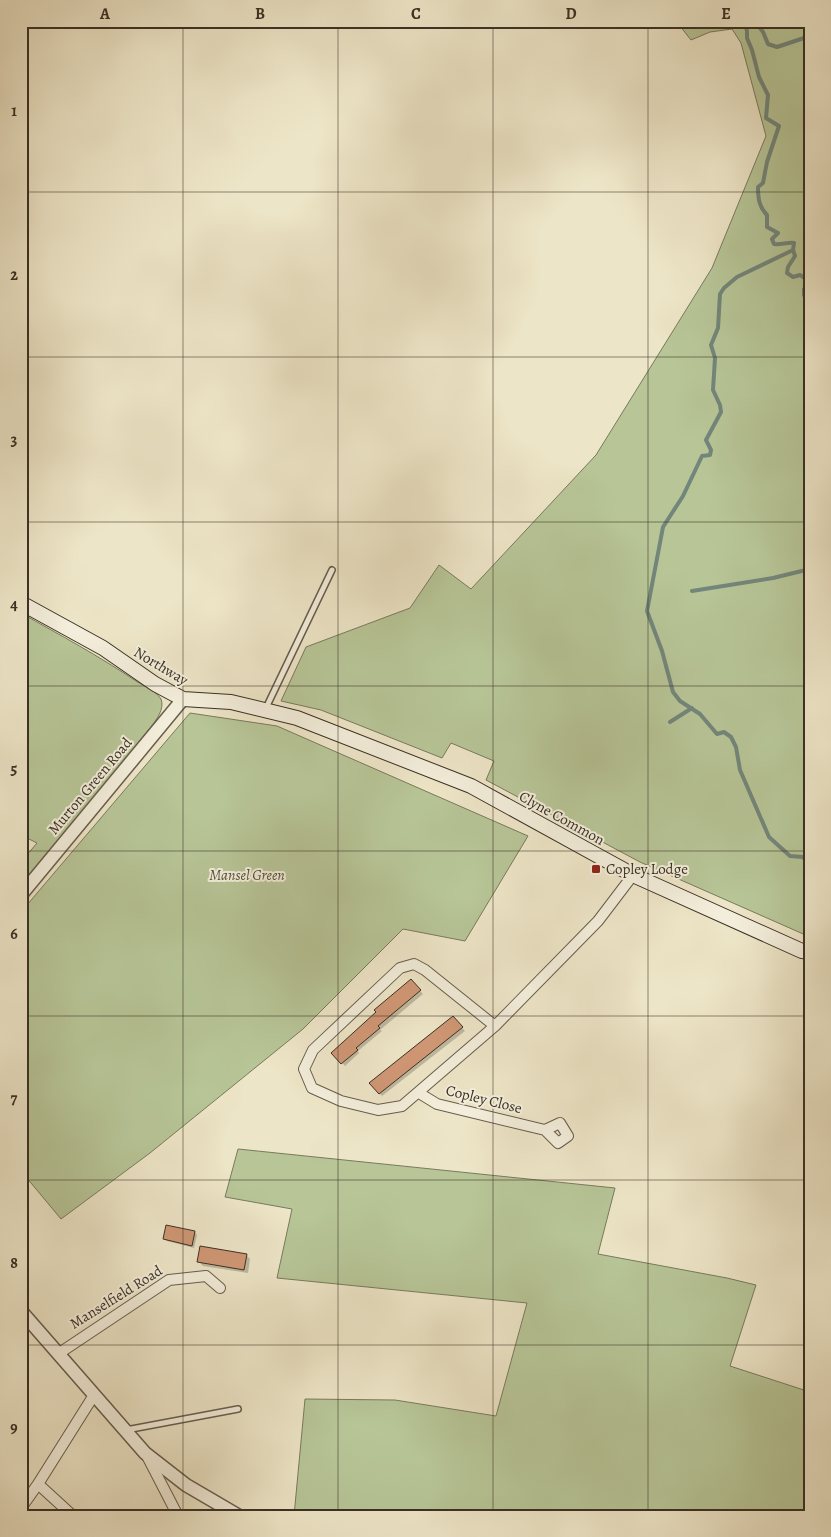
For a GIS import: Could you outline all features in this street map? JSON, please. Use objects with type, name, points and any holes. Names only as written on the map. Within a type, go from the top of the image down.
[{"type":"main road","name":"Northway","points":[[21,604],[103,648],[155,684],[183,699],[231,702],[297,718]]},
{"type":"main road","name":"Clyne Common","points":[[297,718],[471,786],[633,876],[685,900],[810,952]]},
{"type":"street","name":"Murton Green Road","points":[[21,895],[183,699]]},
{"type":"street","points":[[495,1026],[426,970],[414,964],[400,968],[313,1050],[304,1070],[312,1088],[341,1101],[378,1110],[402,1106],[495,1026],[598,921],[633,876]]},
{"type":"street","name":"Copley Close","points":[[419,1093],[437,1104],[545,1130]]},
{"type":"street","name":"Manselfield Road","points":[[58,1354],[169,1280],[206,1276],[220,1288]]},
{"type":"street","points":[[21,1310],[145,1453],[186,1485],[239,1516]]},
{"type":"street","points":[[21,1508],[94,1395]]},
{"type":"street","points":[[145,1453],[178,1516]]},
{"type":"street","points":[[38,1484],[72,1516]]},
{"type":"lane","points":[[265,710],[332,570]]},
{"type":"lane","points":[[125,1430],[238,1409]]},
{"type":"green space","points":[[676,21],[810,21],[810,937],[640,862],[486,780],[494,761],[451,743],[442,758],[321,710],[281,701],[306,647],[410,608],[439,565],[471,589],[596,455],[712,268],[766,136],[741,43],[732,29],[710,32],[691,40]]},
{"type":"green space","points":[[21,613],[94,654],[150,689],[161,699],[162,707],[151,727],[21,887],[21,862],[37,843],[21,835]]},
{"type":"green space","name":"Mansel Green","points":[[190,713],[277,726],[528,836],[465,941],[403,929],[303,1029],[150,1153],[61,1219],[21,1171],[21,912]]},
{"type":"green space","points":[[238,1149],[615,1188],[598,1254],[756,1285],[730,1366],[810,1392],[810,1516],[294,1516],[305,1399],[395,1400],[496,1416],[527,1303],[277,1278],[292,1209],[225,1197]]},
{"type":"building","points":[[411,979],[421,990],[378,1026],[380,1028],[356,1048],[358,1050],[341,1064],[331,1053],[376,1012],[374,1010]]},
{"type":"building","points":[[453,1016],[463,1027],[379,1094],[369,1083]]},
{"type":"building","points":[[166,1225],[195,1231],[192,1246],[163,1239]]},
{"type":"building","points":[[200,1246],[247,1254],[244,1270],[197,1262]]},
{"type":"waterway","points":[[692,21],[694,25],[700,21]]},
{"type":"waterway","points":[[744,21],[747,38],[759,77],[768,95],[766,118],[779,126],[767,162],[763,183],[758,187],[758,195],[762,209],[767,215],[767,227],[778,233],[772,239],[774,244],[794,243],[793,250],[795,256],[788,267],[787,273],[793,277],[800,275],[808,280],[809,286],[804,289],[804,295],[810,305]]},
{"type":"waterway","points":[[755,21],[763,32],[768,44],[777,47],[810,36]]},
{"type":"waterway","points":[[793,250],[737,277],[720,294],[718,328],[711,345],[715,358],[713,390],[721,412],[706,440],[711,450],[710,455],[702,456],[683,496],[663,527],[647,611],[662,651],[673,692],[680,701],[700,714],[717,734],[724,732],[731,737],[736,747],[740,770],[769,837],[790,856],[803,857],[810,866]]},
{"type":"waterway","points":[[692,591],[773,578],[810,569]]},
{"type":"waterway","points":[[670,722],[692,708]]},
{"type":"place","name":"Copley Lodge","points":[[596,869]]}]
